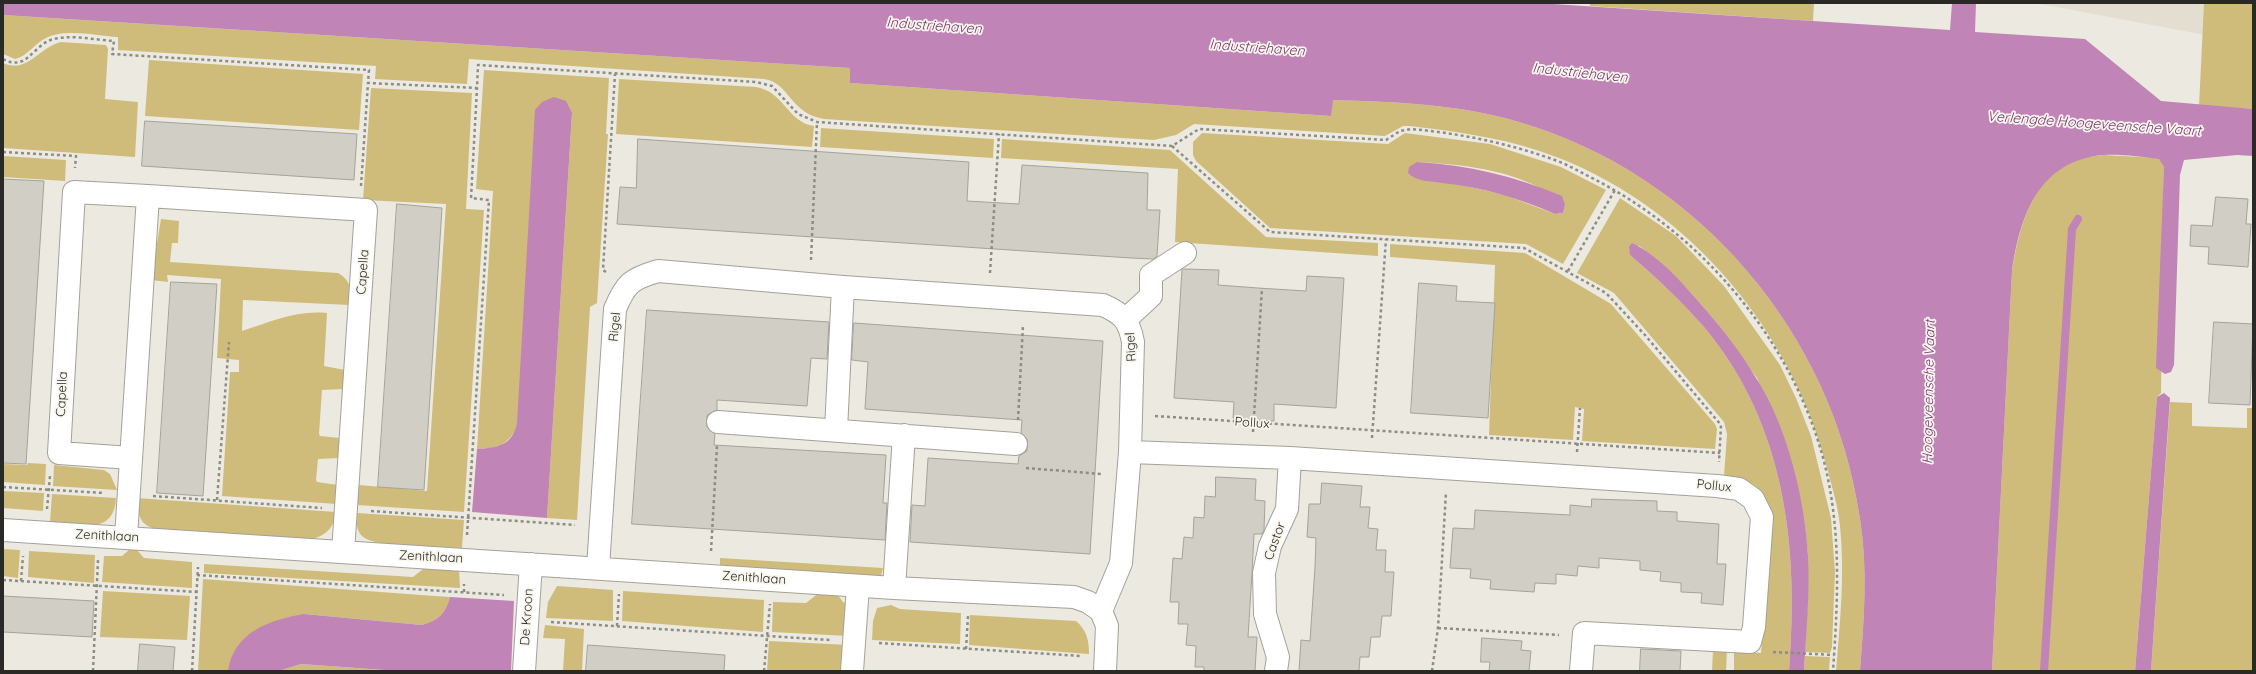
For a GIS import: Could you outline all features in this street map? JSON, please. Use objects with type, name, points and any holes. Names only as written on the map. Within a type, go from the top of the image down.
[{"type":"street","points":[[74,192],[359,210]]},
{"type":"street","name":"Capella","points":[[59,454],[74,192]]},
{"type":"street","points":[[126,537],[148,196]]},
{"type":"street","name":"Capella","points":[[343,552],[366,210],[359,210]]},
{"type":"street","points":[[1125,320],[1151,296],[1151,275],[1185,253]]},
{"type":"street","name":"Rigel","points":[[598,568],[615,309],[624,289],[640,277],[658,271],[843,287],[1103,306],[1119,312],[1130,326],[1133,342],[1130,452],[1121,563],[1101,611]]},
{"type":"street","points":[[836,430],[843,287]]},
{"type":"street","points":[[718,422],[1016,444]]},
{"type":"street","points":[[894,588],[904,435]]},
{"type":"street","name":"Pollux","points":[[1130,452],[1290,458],[1717,486],[1739,489],[1753,499],[1762,517],[1754,627],[1750,642],[1584,633],[1584,636]]},
{"type":"street","points":[[59,454],[131,458]]},
{"type":"street","name":"Castor","points":[[1276,671],[1278,656],[1265,614],[1264,573],[1270,546],[1287,508],[1290,458]]},
{"type":"street","name":"Zenithlaan","points":[[3,530],[465,559],[858,586],[1074,597],[1088,602],[1101,611]]},
{"type":"street","name":"De Kroon","points":[[524,671],[531,564]]},
{"type":"street","points":[[852,671],[858,586]]},
{"type":"street","points":[[1101,611],[1107,626],[1105,664]]},
{"type":"street","points":[[1581,671],[1584,636]]},
{"type":"path","points":[[3,58],[10,62],[21,62],[49,41],[61,38],[114,41],[112,54],[369,70],[359,210]]},
{"type":"path","points":[[464,592],[489,200],[471,198],[478,65],[762,83],[777,90],[798,114],[817,122],[1172,146],[1199,129],[1386,140],[1400,131],[1421,130],[1489,141],[1552,159],[1615,190],[1668,226],[1744,302],[1779,354],[1803,400],[1822,454],[1836,527],[1838,567],[1833,671]]},
{"type":"path","points":[[615,74],[603,270],[624,289]]},
{"type":"path","points":[[368,83],[477,88]]},
{"type":"path","points":[[810,283],[817,122]]},
{"type":"path","points":[[988,298],[1000,134]]},
{"type":"path","points":[[1172,146],[1270,232],[1524,248],[1606,293],[1645,335],[1721,425],[1717,486]]},
{"type":"path","points":[[3,152],[76,156],[74,192]]},
{"type":"path","points":[[1568,271],[1615,190]]},
{"type":"path","points":[[1370,463],[1386,239]]},
{"type":"path","points":[[1251,456],[1262,288]]},
{"type":"path","points":[[1024,300],[1016,467],[1128,476]]},
{"type":"path","points":[[217,500],[229,342]]},
{"type":"path","points":[[1576,476],[1580,408]]},
{"type":"path","name":"Pollux","points":[[1131,415],[1720,454]]},
{"type":"path","points":[[709,575],[718,422]]},
{"type":"path","points":[[46,532],[50,460],[59,454]]},
{"type":"path","points":[[1432,671],[1438,628],[1447,468]]},
{"type":"path","points":[[3,487],[217,500],[601,527]]},
{"type":"path","points":[[93,671],[100,536]]},
{"type":"path","points":[[192,671],[200,542]]},
{"type":"path","points":[[617,626],[621,570]]},
{"type":"path","points":[[197,575],[529,596]]},
{"type":"path","points":[[3,580],[197,592]]},
{"type":"path","points":[[764,671],[772,580]]},
{"type":"path","points":[[966,649],[970,592]]},
{"type":"path","points":[[527,620],[767,634],[854,642],[966,649],[1105,664]]},
{"type":"path","points":[[1438,628],[1584,636]]},
{"type":"path","points":[[1778,652],[1834,655]]},
{"type":"shaded area","points":[[1590,3],[1814,3],[1813,21],[1590,6]]},
{"type":"shaded area","points":[[2035,3],[2253,3],[2253,44]]},
{"type":"shaded area","points":[[2204,3],[2253,3],[2253,109],[2199,106]]},
{"type":"shaded area","points":[[3,15],[851,68],[850,83],[1331,116],[1332,100],[1403,103],[1473,111],[1519,122],[1584,146],[1644,180],[1699,222],[1747,271],[1788,326],[1821,386],[1845,451],[1860,519],[1865,576],[1860,671],[1836,671],[1842,562],[1838,511],[1827,468],[1811,418],[1789,370],[1762,324],[1729,282],[1693,243],[1652,209],[1607,181],[1541,151],[1486,137],[1409,126],[1403,126],[1385,136],[1194,124],[1176,135],[1154,140],[824,119],[812,116],[804,111],[796,105],[779,86],[764,79],[469,59],[467,84],[375,79],[376,66],[118,50],[118,37],[81,33],[63,33],[46,38],[24,55],[15,59],[3,54]]},
{"type":"shaded area","points":[[61,42],[106,45],[108,49],[105,99],[138,102],[135,157],[3,148],[3,63],[20,65],[27,63],[46,49]]},
{"type":"shaded area","points":[[149,60],[363,74],[359,130],[145,116]]},
{"type":"shaded area","points":[[484,70],[609,78],[606,134],[608,134],[597,303],[590,307],[577,520],[547,518],[572,113],[516,430],[508,440],[500,446],[477,449],[493,191],[476,189]]},
{"type":"shaded area","points":[[619,79],[756,87],[766,90],[780,100],[798,119],[814,126],[812,147],[616,134]]},
{"type":"shaded area","points":[[371,88],[472,93],[466,209],[484,210],[464,512],[357,505],[359,485],[427,491],[446,204],[363,200]]},
{"type":"shaded area","points":[[821,128],[994,139],[993,158],[820,147]]},
{"type":"shaded area","points":[[1202,133],[1388,144],[1405,133],[1490,144],[1561,167],[1606,190],[1563,264],[1526,244],[1270,228],[1196,161],[1193,155],[1193,142]],"holes":[[[1417,162],[1475,168],[1504,174],[1519,179],[1540,188],[1565,205],[1563,213],[1555,214],[1505,195],[1462,185]]]},
{"type":"shaded area","points":[[1002,139],[1170,150],[1266,237],[1378,243],[1378,256],[1175,242],[1178,169],[1001,158]]},
{"type":"shaded area","points":[[2104,155],[2159,158],[2164,167],[2161,393],[2157,397],[2135,671],[1992,671],[2012,271],[2015,255],[2030,206],[2048,179],[2061,168],[2077,160]]},
{"type":"shaded area","points":[[3,156],[66,160],[65,181],[3,177]]},
{"type":"shaded area","points":[[1620,198],[1676,236],[1724,286],[1780,365],[1796,398],[1811,436],[1831,518],[1835,572],[1832,647],[1830,653],[1805,652],[1808,555],[1804,518],[1757,378],[1717,323],[1692,294],[1665,267],[1639,246],[1630,255],[1650,272],[1695,317],[1732,365],[1753,405],[1770,446],[1781,490],[1788,534],[1792,625],[1789,671],[1734,671],[1734,652],[1761,653],[1770,513],[1765,497],[1760,490],[1748,482],[1733,477],[1724,476],[1727,434],[1724,422],[1614,293],[1577,273]]},
{"type":"shaded area","points":[[161,219],[179,221],[178,243],[172,243],[170,262],[338,273],[346,279],[350,287],[350,305],[243,300],[242,331],[294,315],[304,313],[327,313],[324,366],[345,370],[344,389],[322,390],[319,434],[320,436],[340,438],[340,458],[318,459],[316,480],[317,482],[338,485],[337,504],[222,496],[230,372],[239,372],[239,360],[217,358],[221,279],[167,275],[168,282],[151,280]]},
{"type":"shaded area","points":[[1390,244],[1525,253],[1611,304],[1715,424],[1717,429],[1715,449],[1582,441],[1584,409],[1575,407],[1573,440],[1489,435],[1495,265],[1390,257]]},
{"type":"shaded area","points":[[2170,402],[2192,403],[2192,426],[2247,428],[2247,408],[2253,408],[2253,671],[2151,671]]},
{"type":"shaded area","points":[[28,463],[46,464],[45,485],[3,482],[3,464],[27,465]]},
{"type":"shaded area","points":[[54,465],[104,470],[110,474],[117,490],[53,486]]},
{"type":"shaded area","points":[[3,491],[44,493],[43,511],[3,508]]},
{"type":"shaded area","points":[[52,494],[116,498],[114,510],[109,518],[102,523],[83,526],[50,522]]},
{"type":"shaded area","points":[[137,498],[336,512],[332,526],[323,535],[313,539],[156,529],[146,525],[140,518]]},
{"type":"shaded area","points":[[357,513],[464,520],[462,548],[393,545],[369,540],[362,536],[359,531]]},
{"type":"shaded area","points":[[3,549],[20,550],[18,578],[3,576]]},
{"type":"shaded area","points":[[130,549],[137,550],[144,558],[192,562],[192,588],[102,582],[104,556],[122,556]]},
{"type":"shaded area","points":[[29,551],[95,555],[94,583],[28,577]]},
{"type":"shaded area","points":[[720,558],[883,568],[881,576],[720,565]]},
{"type":"shaded area","points":[[204,564],[413,577],[423,569],[459,569],[460,588],[204,573]]},
{"type":"shaded area","points":[[203,579],[450,597],[446,608],[440,616],[433,621],[422,625],[304,614],[228,671],[198,671]]},
{"type":"shaded area","points":[[557,586],[613,590],[613,621],[546,618],[548,602]]},
{"type":"shaded area","points":[[103,591],[190,596],[187,640],[100,637]]},
{"type":"shaded area","points":[[623,591],[764,600],[763,632],[622,621]]},
{"type":"shaded area","points":[[820,592],[837,594],[843,602],[852,606],[848,636],[772,632],[773,602],[806,603]]},
{"type":"shaded area","points":[[891,605],[900,609],[961,613],[960,644],[872,640],[873,621],[877,608]]},
{"type":"shaded area","points":[[970,615],[1076,621],[1083,628],[1087,636],[1089,654],[969,645]]},
{"type":"shaded area","points":[[545,625],[584,629],[582,671],[563,671],[565,639],[543,638]]},
{"type":"shaded area","points":[[769,641],[849,645],[846,671],[767,671]]},
{"type":"shaded area","points":[[1713,650],[1727,651],[1726,671],[1712,671]]},
{"type":"shaded area","points":[[1805,656],[1830,657],[1829,671],[1804,671]]},
{"type":"shaded area","points":[[301,664],[398,671],[279,671]]},
{"type":"water","points":[[3,3],[1538,3],[1950,30],[1952,3],[1976,3],[1975,32],[2085,39],[2161,101],[2253,109],[2253,156],[2237,155],[2184,160],[2180,175],[2174,365],[2171,372],[2165,374],[2156,368],[2164,167],[2159,159],[2104,155],[2082,159],[2063,168],[2048,179],[2027,211],[2016,250],[2012,271],[1992,671],[1860,671],[1865,576],[1860,519],[1845,451],[1821,386],[1788,326],[1747,271],[1699,222],[1644,180],[1584,146],[1519,122],[1473,111],[1403,103],[1333,100],[1331,116],[850,83],[850,68],[3,15]]},
{"type":"water","points":[[554,97],[566,101],[572,113],[547,518],[472,512],[477,449],[491,448],[508,441],[515,430],[517,423],[535,110],[542,102]]},
{"type":"water","points":[[1417,162],[1473,169],[1509,177],[1527,183],[1562,196],[1565,205],[1563,213],[1555,214],[1514,198],[1485,190],[1420,180],[1408,173],[1409,167]]},
{"type":"water","points":[[1632,243],[1643,249],[1663,264],[1713,318],[1751,369],[1777,418],[1785,440],[1798,487],[1806,534],[1808,556],[1808,614],[1804,671],[1789,671],[1792,625],[1788,534],[1781,490],[1770,446],[1753,405],[1732,365],[1704,327],[1687,308],[1630,255],[1629,247]]},
{"type":"water","points":[[2164,393],[2170,398],[2151,671],[2135,671],[2157,397]]},
{"type":"water","points":[[450,597],[514,601],[511,671],[398,671],[301,664],[279,671],[228,671],[237,646],[245,637],[266,624],[278,620],[304,614],[422,625],[433,621],[440,616],[446,608]]},
{"type":"building","points":[[145,121],[357,134],[354,180],[142,166]]},
{"type":"building","points":[[638,139],[969,162],[967,201],[1019,204],[1022,165],[1148,173],[1147,210],[1160,210],[1157,256],[1153,259],[1131,258],[617,224],[620,187],[636,188]]},
{"type":"building","points":[[3,179],[44,181],[26,464],[3,463]]},
{"type":"building","points":[[2216,197],[2248,199],[2246,224],[2251,224],[2248,267],[2208,264],[2209,247],[2190,246],[2191,225],[2212,226]]},
{"type":"building","points":[[397,204],[442,208],[424,490],[378,487]]},
{"type":"building","points":[[1182,270],[1219,270],[1218,285],[1306,291],[1307,276],[1344,278],[1336,408],[1274,404],[1274,421],[1255,420],[1233,418],[1234,402],[1174,398]]},
{"type":"building","points":[[171,282],[217,284],[203,496],[157,493]]},
{"type":"building","points":[[1419,283],[1457,286],[1456,301],[1495,303],[1488,418],[1411,413]]},
{"type":"building","points":[[647,310],[829,322],[827,359],[811,358],[807,406],[717,400],[717,410],[707,415],[707,427],[715,434],[714,445],[886,455],[883,503],[887,503],[885,540],[632,524]]},
{"type":"building","points":[[2214,322],[2253,324],[2250,405],[2209,403]]},
{"type":"building","points":[[854,323],[1103,341],[1090,554],[910,542],[912,505],[925,506],[928,458],[1018,464],[1019,456],[1027,451],[1027,439],[1021,433],[1022,420],[865,409],[868,362],[852,360]]},
{"type":"building","points":[[1216,477],[1256,479],[1255,500],[1265,501],[1264,530],[1262,534],[1254,534],[1248,637],[1257,637],[1255,671],[1204,671],[1204,667],[1195,667],[1196,646],[1186,645],[1188,624],[1178,624],[1179,602],[1170,602],[1173,558],[1182,559],[1184,537],[1193,538],[1194,517],[1204,518],[1205,496],[1215,497]]},
{"type":"building","points":[[1322,483],[1362,486],[1360,507],[1370,507],[1368,528],[1378,529],[1376,550],[1386,550],[1385,572],[1394,572],[1391,616],[1382,616],[1380,637],[1371,637],[1369,657],[1360,657],[1359,671],[1299,671],[1301,640],[1310,641],[1315,567],[1316,538],[1307,537],[1309,504],[1320,504]]},
{"type":"building","points":[[1592,499],[1657,501],[1657,511],[1677,512],[1677,521],[1719,524],[1717,564],[1726,564],[1723,605],[1701,603],[1702,593],[1681,592],[1681,583],[1660,581],[1661,572],[1640,570],[1640,561],[1599,558],[1599,568],[1578,566],[1577,576],[1556,574],[1556,584],[1535,583],[1534,592],[1490,589],[1491,580],[1470,578],[1471,569],[1450,568],[1453,528],[1474,529],[1475,510],[1570,515],[1570,505],[1591,507]]},
{"type":"building","points":[[3,596],[94,601],[92,637],[3,632]]},
{"type":"building","points":[[1482,638],[1522,641],[1521,650],[1531,651],[1529,671],[1489,671],[1490,662],[1481,662]]},
{"type":"building","points":[[140,644],[175,647],[173,671],[138,671]]},
{"type":"building","points":[[588,645],[725,655],[724,671],[586,671]]},
{"type":"building","points":[[1641,649],[1681,651],[1680,671],[1640,671]]},
{"type":"waterway","points":[[2044,671],[2072,229],[2078,219]]},
{"type":"water label","name":"Industriehaven","points":[[934,26]]},
{"type":"water label","name":"Industriehaven","points":[[1257,48]]},
{"type":"water label","name":"Industriehaven","points":[[1580,73]]},
{"type":"water label","name":"Verlengde Hoogeveensche Vaart","points":[[2094,124]]},
{"type":"water label","name":"Hoogeveensche Vaart","points":[[1929,392]]}]
